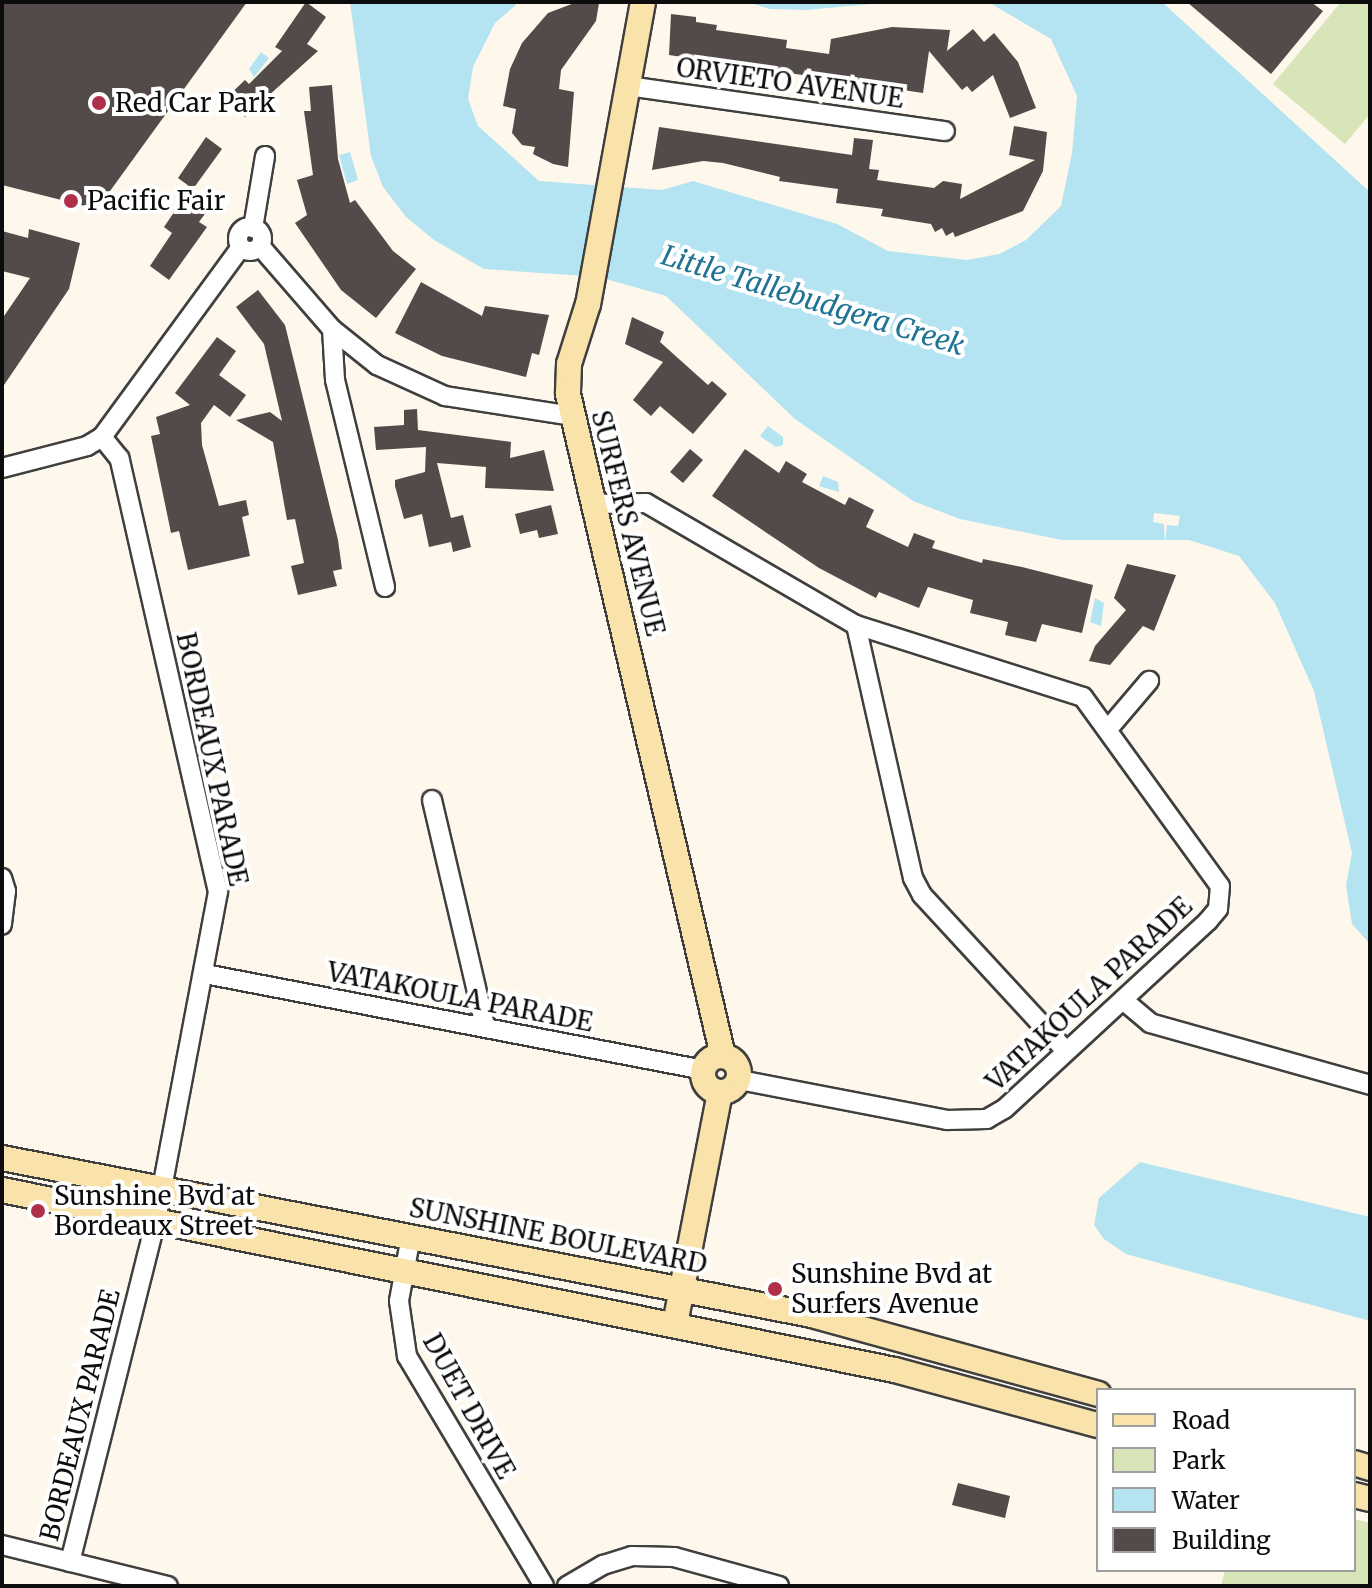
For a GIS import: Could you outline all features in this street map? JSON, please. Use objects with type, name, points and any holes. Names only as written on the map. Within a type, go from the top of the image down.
[{"type":"main road","name":"SURFERS AVENUE","points":[[643,2],[588,304],[567,379],[572,416],[596,504],[714,1063]]},
{"type":"main road","points":[[675,1324],[729,1086],[705,1082],[714,1063]]},
{"type":"main road","name":"SUNSHINE BOULEVARD","points":[[2,1158],[812,1315],[1096,1393]]},
{"type":"main road","points":[[2,1190],[405,1267],[895,1370],[1096,1424]]},
{"type":"street","name":"ORVIETO AVENUE","points":[[628,86],[945,131]]},
{"type":"street","points":[[253,228],[265,156]]},
{"type":"street","points":[[253,228],[261,235],[260,246],[332,329],[377,365],[421,389],[572,416]]},
{"type":"street","points":[[2,468],[87,446],[102,437],[241,247],[239,236],[253,228]]},
{"type":"street","points":[[241,247],[251,251],[260,246]]},
{"type":"street","points":[[332,329],[335,380],[385,587]]},
{"type":"street","name":"BORDEAUX PARADE","points":[[70,1562],[156,1220],[205,974],[218,892],[119,458],[102,437]]},
{"type":"street","name":"VATAKOULA PARADE","points":[[596,504],[646,503],[856,625],[1083,697],[1109,728],[1220,886],[1218,909],[1208,921],[1004,1109],[967,1123],[729,1086]]},
{"type":"street","points":[[856,625],[913,878],[922,895],[1066,1051]]},
{"type":"street","points":[[1109,728],[1149,681]]},
{"type":"street","points":[[432,800],[485,1026]]},
{"type":"street","points":[[2,878],[6,891],[2,925]]},
{"type":"street","name":"VATAKOULA PARADE","points":[[205,974],[485,1026],[714,1063]]},
{"type":"street","points":[[1123,1000],[1150,1023],[1370,1085]]},
{"type":"street","name":"DUET DRIVE","points":[[411,1236],[399,1310],[407,1356],[544,1586]]},
{"type":"street","points":[[2,1545],[168,1586]]},
{"type":"street","points":[[567,1586],[603,1565],[632,1556],[674,1557],[779,1586]]},
{"type":"green space","points":[[1341,2],[1370,2],[1370,114],[1345,144],[1273,84]]},
{"type":"green space","points":[[1356,1520],[1370,1523],[1370,1586],[1221,1586],[1224,1572],[1356,1572]]},
{"type":"water","name":"Little Tallebudgera Creek","points":[[350,2],[519,2],[495,23],[473,67],[468,99],[478,126],[539,181],[662,190],[693,181],[837,224],[888,251],[967,260],[999,254],[1026,240],[1061,206],[1072,153],[1077,96],[1051,39],[988,2],[1162,2],[1370,192],[1370,944],[1352,924],[1346,885],[1352,853],[1314,691],[1275,603],[1239,556],[1189,540],[1062,540],[960,519],[913,501],[795,419],[666,296],[599,277],[484,269],[434,240],[406,217],[383,187],[371,156]]},
{"type":"water","points":[[747,2],[894,2],[806,10],[770,9]]},
{"type":"water","points":[[261,52],[269,58],[254,77],[249,69]]},
{"type":"water","points":[[350,152],[358,180],[347,184],[339,155]]},
{"type":"water","points":[[768,426],[783,437],[783,445],[776,447],[760,436]]},
{"type":"water","points":[[823,476],[838,482],[839,492],[819,486]]},
{"type":"water","points":[[1095,598],[1104,603],[1101,626],[1090,622]]},
{"type":"water","points":[[1140,1162],[1370,1217],[1370,1321],[1126,1254],[1104,1239],[1094,1225],[1099,1198]]},
{"type":"pier","points":[[1154,513],[1180,516],[1178,526],[1167,525],[1165,543],[1164,524],[1153,522]]},
{"type":"building","name":"Pacific Fair","points":[[2,2],[247,2],[97,209],[2,185]]},
{"type":"building","points":[[306,2],[326,17],[307,44],[318,51],[245,117],[226,98],[245,80],[249,84],[282,51],[275,47]]},
{"type":"building","points":[[577,2],[599,3],[596,21],[561,70],[559,89],[574,92],[568,167],[553,164],[533,154],[535,147],[522,145],[512,133],[516,109],[503,106],[510,69],[522,43],[548,13]]},
{"type":"building","points":[[1187,2],[1311,2],[1323,11],[1271,74]]},
{"type":"building","points":[[671,14],[696,17],[696,22],[717,25],[716,30],[787,40],[786,48],[829,54],[831,39],[892,27],[950,30],[947,51],[973,29],[984,42],[994,33],[1018,62],[1036,108],[1010,118],[993,75],[972,92],[967,86],[962,90],[929,51],[923,93],[669,55]]},
{"type":"building","points":[[332,85],[338,159],[350,203],[355,200],[393,251],[416,269],[376,318],[341,290],[295,223],[307,215],[297,180],[313,175],[304,111],[311,111],[309,87]]},
{"type":"building","points":[[1014,126],[1047,132],[1043,171],[1023,211],[955,237],[953,232],[946,236],[942,228],[935,232],[931,224],[881,216],[883,209],[836,203],[838,189],[779,181],[780,177],[723,163],[703,161],[652,170],[659,127],[852,155],[854,138],[873,140],[869,169],[879,170],[877,180],[934,188],[943,181],[962,184],[960,199],[1035,160],[1009,155]]},
{"type":"building","points":[[206,137],[222,149],[193,189],[178,178]]},
{"type":"building","points":[[185,196],[207,211],[199,222],[207,227],[169,280],[150,266],[172,233],[164,227]]},
{"type":"building","points":[[29,229],[80,243],[69,289],[2,388],[2,319],[30,278],[2,271],[2,231],[28,238]]},
{"type":"building","points":[[421,282],[482,316],[485,306],[549,315],[539,355],[532,353],[526,377],[442,356],[395,333]]},
{"type":"building","points":[[258,290],[285,325],[338,540],[342,569],[333,571],[337,586],[298,595],[291,566],[304,563],[295,519],[287,520],[273,442],[236,420],[270,412],[282,421],[264,344],[236,307]]},
{"type":"building","points":[[632,317],[664,332],[660,342],[708,385],[712,381],[727,394],[693,434],[660,406],[651,416],[633,400],[663,362],[625,344]]},
{"type":"building","points":[[217,337],[236,351],[219,375],[246,395],[230,417],[214,405],[201,423],[202,445],[219,506],[246,500],[249,515],[242,517],[250,556],[188,570],[179,531],[171,533],[151,436],[160,434],[156,417],[190,405],[175,393]]},
{"type":"building","points":[[417,409],[418,430],[511,442],[510,458],[544,450],[554,491],[485,488],[486,467],[437,463],[451,518],[463,515],[471,547],[453,552],[451,542],[429,547],[422,514],[404,519],[395,486],[395,480],[425,472],[426,447],[376,450],[374,427],[404,425],[404,410]]},
{"type":"building","points":[[690,449],[703,460],[683,483],[670,472]]},
{"type":"building","points":[[745,449],[779,473],[786,461],[807,474],[802,482],[845,505],[849,497],[874,510],[866,527],[908,547],[914,533],[935,541],[932,548],[982,563],[983,559],[1093,585],[1082,633],[1042,624],[1036,642],[1005,635],[1008,622],[970,613],[973,600],[928,587],[919,608],[879,592],[876,598],[819,568],[712,496]]},
{"type":"building","points":[[551,505],[558,534],[539,538],[537,530],[520,534],[515,514]]},
{"type":"building","points":[[1127,564],[1176,575],[1154,631],[1143,626],[1110,665],[1089,661],[1095,646],[1126,610],[1114,598]]},
{"type":"building","points":[[958,1483],[1010,1496],[1005,1518],[952,1505]]},
{"type":"place","name":"Red Car Park","points":[[99,103]]},
{"type":"place","name":"Pacific Fair","points":[[71,201]]},
{"type":"place","name":"Sunshine Bvd at Bordeaux Street","points":[[38,1211]]},
{"type":"place","name":"Sunshine Bvd at Surfers Avenue","points":[[775,1289]]}]
